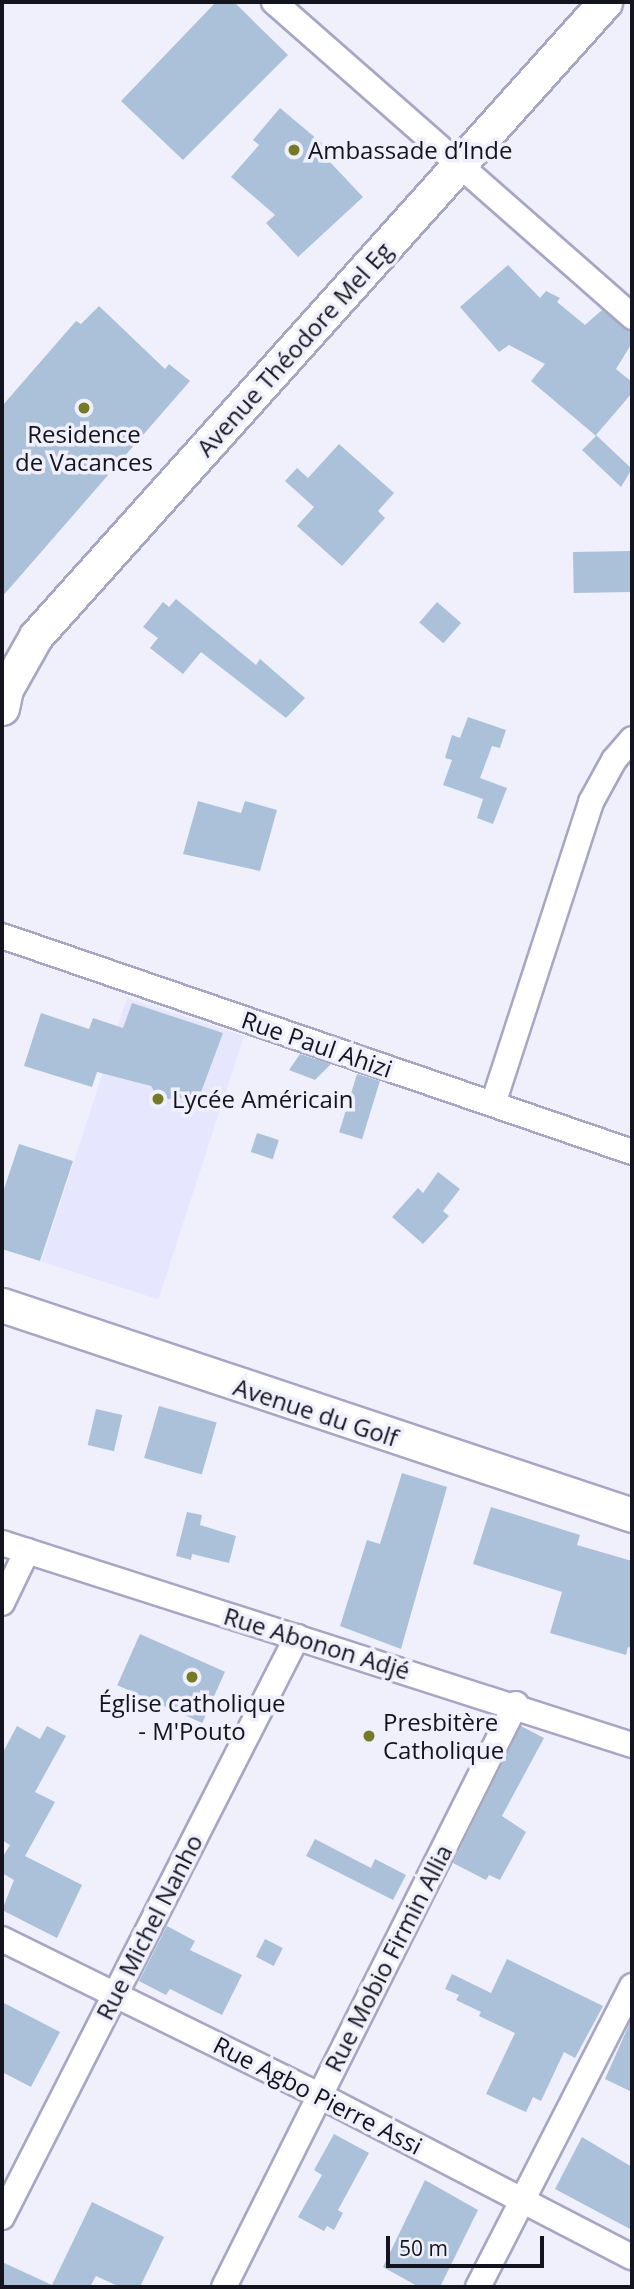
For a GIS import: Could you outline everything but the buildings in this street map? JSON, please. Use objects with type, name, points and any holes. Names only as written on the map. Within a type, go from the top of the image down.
[{"type":"main road","name":"Avenue Théodore Mel Eg","points":[[3,694],[44,627],[605,2]]},
{"type":"main road","name":"Avenue du Golf","points":[[2,1305],[632,1515]]},
{"type":"street","points":[[274,2],[632,317]]},
{"type":"street","points":[[493,1104],[591,802],[614,760],[632,739]]},
{"type":"street","name":"Rue Paul Ahizi","points":[[2,936],[632,1152]]},
{"type":"street","name":"Rue Abonon Adjé","points":[[2,1543],[516,1704],[632,1745]]},
{"type":"street","points":[[2,1603],[27,1551]]},
{"type":"street","name":"Rue Michel Nanho","points":[[3,2213],[297,1637]]},
{"type":"street","name":"Rue Mobio Firmin Allia","points":[[224,2287],[516,1704]]},
{"type":"street","name":"Rue Agbo Pierre Assi","points":[[2,1938],[319,2095],[632,2257]]},
{"type":"street","points":[[478,2287],[632,1986]]},
{"type":"shaded area","name":"Lycée Américain","points":[[127,998],[244,1036],[158,1299],[41,1261]]},
{"type":"place","name":"Ambassade d’Inde","points":[[294,150]]},
{"type":"place","name":"Residence de Vacances","points":[[84,408]]},
{"type":"place","name":"Lycée Américain","points":[[158,1099]]},
{"type":"place","name":"Église catholique - M'Pouto","points":[[192,1677]]},
{"type":"place","name":"Presbitère Catholique","points":[[369,1736]]}]
